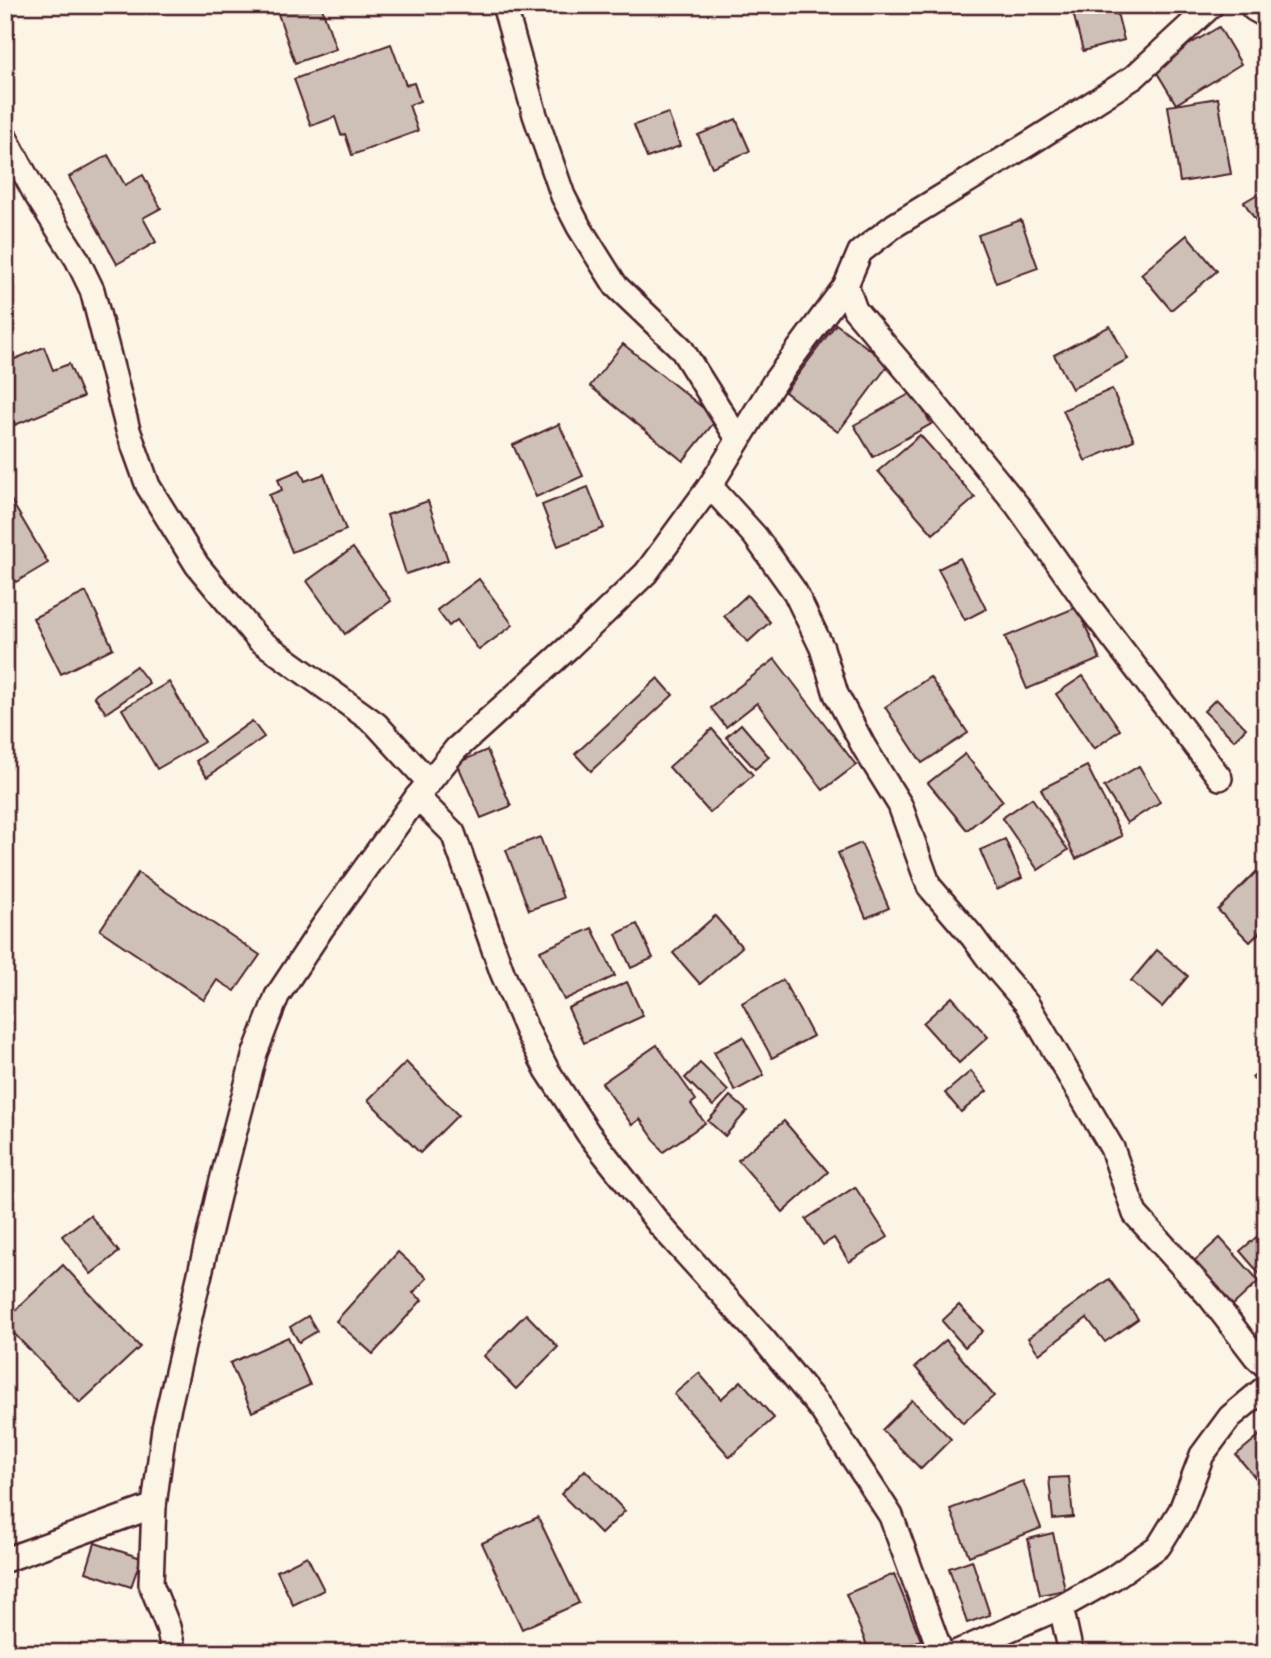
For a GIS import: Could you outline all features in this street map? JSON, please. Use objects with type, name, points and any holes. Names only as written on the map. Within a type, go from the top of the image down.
[{"type":"main road","points":[[1257,5],[1266,10]]},
{"type":"street","points":[[504,5],[535,115],[563,196],[579,227],[616,286],[681,348],[738,439]]},
{"type":"street","points":[[174,1653],[169,1627],[151,1584],[154,1506],[167,1415],[255,1053],[277,996],[322,928],[423,789],[456,749],[646,573],[710,486],[775,381],[846,285],[860,252],[895,225],[1134,77],[1212,5]]},
{"type":"street","points":[[5,137],[35,192],[77,259],[92,290],[128,430],[148,486],[197,565],[258,639],[376,724],[453,833],[502,972],[547,1070],[588,1133],[660,1225],[764,1340],[821,1409],[891,1516],[941,1653]]},
{"type":"street","points":[[846,285],[855,310],[1017,505],[1090,608],[1220,778]]},
{"type":"street","points":[[710,486],[755,536],[795,592],[822,648],[836,694],[864,747],[900,805],[929,886],[1027,1004],[1112,1148],[1135,1214],[1210,1297],[1266,1366]]},
{"type":"street","points":[[955,1653],[1061,1607],[1113,1578],[1158,1546],[1181,1510],[1202,1455],[1230,1417],[1266,1387]]},
{"type":"street","points":[[5,1560],[154,1506]]},
{"type":"street","points":[[1061,1607],[1071,1653]]},
{"type":"building","points":[[275,5],[321,5],[336,49],[295,63]]},
{"type":"building","points":[[1071,5],[1115,5],[1124,40],[1083,51]]},
{"type":"building","points":[[1219,27],[1241,64],[1176,104],[1153,66]]},
{"type":"building","points":[[391,44],[406,85],[414,83],[420,101],[409,105],[418,131],[352,155],[345,134],[341,135],[335,117],[311,126],[294,79]]},
{"type":"building","points":[[1218,98],[1231,174],[1180,182],[1168,106]]},
{"type":"building","points":[[668,113],[680,146],[647,158],[634,125]]},
{"type":"building","points":[[736,119],[750,151],[712,167],[698,135]]},
{"type":"building","points":[[108,155],[125,185],[143,175],[161,208],[143,218],[156,242],[117,264],[69,177]]},
{"type":"building","points":[[1261,192],[1266,200],[1266,227],[1262,230],[1244,202]]},
{"type":"building","points":[[1021,220],[1038,268],[996,283],[978,235]]},
{"type":"building","points":[[1187,235],[1217,271],[1171,310],[1141,274]]},
{"type":"building","points":[[836,324],[889,364],[838,432],[785,392]]},
{"type":"building","points":[[1110,326],[1128,359],[1072,389],[1054,355]]},
{"type":"building","points":[[623,344],[717,419],[683,461],[590,386]]},
{"type":"building","points":[[44,347],[53,370],[69,364],[83,397],[15,425],[5,401],[5,363]]},
{"type":"building","points":[[1112,389],[1134,440],[1085,461],[1063,410]]},
{"type":"building","points":[[913,392],[931,424],[873,457],[854,425]]},
{"type":"building","points":[[559,424],[583,476],[536,497],[513,445]]},
{"type":"building","points":[[920,435],[975,498],[933,534],[878,471]]},
{"type":"building","points":[[300,470],[305,481],[324,474],[346,530],[292,552],[269,495],[282,490],[278,479]]},
{"type":"building","points":[[588,487],[604,528],[558,546],[542,505]]},
{"type":"building","points":[[5,490],[48,563],[16,582],[5,564]]},
{"type":"building","points":[[428,501],[448,560],[406,574],[387,515]]},
{"type":"building","points":[[353,548],[391,601],[345,634],[307,581]]},
{"type":"building","points":[[960,558],[986,609],[965,620],[938,569]]},
{"type":"building","points":[[479,579],[513,625],[479,650],[457,620],[449,626],[437,610]]},
{"type":"building","points":[[86,592],[113,648],[61,674],[33,618]]},
{"type":"building","points":[[747,595],[770,622],[748,642],[724,616]]},
{"type":"building","points":[[1077,607],[1100,659],[1027,689],[1005,637]]},
{"type":"building","points":[[775,659],[856,765],[823,790],[757,703],[726,727],[711,708]]},
{"type":"building","points":[[136,666],[149,683],[106,713],[94,696]]},
{"type":"building","points":[[1083,676],[1120,730],[1094,749],[1056,694]]},
{"type":"building","points":[[930,677],[968,733],[922,763],[885,707]]},
{"type":"building","points":[[658,678],[673,695],[591,771],[575,754]]},
{"type":"building","points":[[169,682],[204,742],[157,769],[122,709]]},
{"type":"building","points":[[1216,699],[1246,728],[1234,740],[1204,711]]},
{"type":"building","points":[[252,721],[264,737],[207,777],[196,761]]},
{"type":"building","points":[[741,724],[769,757],[755,769],[726,737]]},
{"type":"building","points":[[712,729],[753,775],[710,813],[669,767]]},
{"type":"building","points":[[487,750],[511,806],[481,818],[457,763]]},
{"type":"building","points":[[965,754],[1003,801],[967,830],[928,783]]},
{"type":"building","points":[[1087,766],[1122,836],[1076,859],[1041,789]]},
{"type":"building","points":[[1139,766],[1160,802],[1127,823],[1104,787]]},
{"type":"building","points":[[1032,798],[1068,850],[1038,870],[1002,818]]},
{"type":"building","points":[[540,837],[563,898],[529,910],[506,850]]},
{"type":"building","points":[[1005,839],[1022,878],[997,890],[980,850]]},
{"type":"building","points":[[861,843],[889,908],[866,918],[838,853]]},
{"type":"building","points":[[1256,872],[1266,882],[1266,926],[1250,942],[1218,910]]},
{"type":"building","points":[[138,873],[260,955],[235,991],[217,980],[204,1000],[100,930]]},
{"type":"building","points":[[715,916],[742,947],[700,984],[673,953]]},
{"type":"building","points":[[637,924],[653,958],[631,968],[616,934]]},
{"type":"building","points":[[592,928],[615,976],[564,1000],[540,951]]},
{"type":"building","points":[[1157,950],[1188,976],[1162,1007],[1131,981]]},
{"type":"building","points":[[783,980],[813,1036],[772,1058],[742,1003]]},
{"type":"building","points":[[627,982],[643,1016],[584,1043],[568,1008]]},
{"type":"building","points":[[952,997],[988,1037],[959,1063],[923,1023]]},
{"type":"building","points":[[743,1037],[764,1075],[735,1091],[714,1052]]},
{"type":"building","points":[[657,1045],[696,1100],[691,1104],[705,1123],[663,1152],[640,1119],[632,1125],[602,1083]]},
{"type":"building","points":[[406,1062],[458,1115],[420,1153],[368,1100]]},
{"type":"building","points":[[700,1063],[728,1091],[713,1106],[685,1078]]},
{"type":"building","points":[[1266,1065],[1266,1092],[1252,1077]]},
{"type":"building","points":[[971,1071],[987,1091],[961,1112],[945,1093]]},
{"type":"building","points":[[730,1096],[747,1111],[725,1136],[708,1121]]},
{"type":"building","points":[[784,1121],[828,1172],[783,1212],[738,1160]]},
{"type":"building","points":[[855,1187],[888,1237],[849,1262],[834,1238],[823,1245],[806,1219]]},
{"type":"building","points":[[90,1215],[119,1252],[91,1274],[62,1236]]},
{"type":"building","points":[[1266,1229],[1266,1281],[1240,1251]]},
{"type":"building","points":[[1220,1238],[1259,1281],[1232,1306],[1193,1262]]},
{"type":"building","points":[[398,1252],[427,1278],[413,1293],[422,1300],[373,1354],[336,1321]]},
{"type":"building","points":[[63,1265],[140,1347],[80,1403],[5,1324],[5,1320]]},
{"type":"building","points":[[1109,1279],[1138,1319],[1105,1342],[1087,1318],[1039,1354],[1028,1338]]},
{"type":"building","points":[[959,1305],[983,1331],[965,1347],[942,1321]]},
{"type":"building","points":[[526,1314],[558,1347],[516,1389],[484,1356]]},
{"type":"building","points":[[308,1316],[317,1331],[299,1342],[290,1327]]},
{"type":"building","points":[[288,1337],[310,1385],[252,1412],[230,1363]]},
{"type":"building","points":[[946,1340],[994,1396],[963,1423],[915,1367]]},
{"type":"building","points":[[699,1373],[721,1399],[741,1381],[774,1418],[730,1457],[674,1394]]},
{"type":"building","points":[[912,1400],[951,1439],[921,1469],[882,1430]]},
{"type":"building","points":[[1266,1430],[1266,1490],[1236,1455]]},
{"type":"building","points":[[585,1470],[625,1511],[601,1534],[561,1494]]},
{"type":"building","points":[[1069,1477],[1073,1517],[1053,1519],[1049,1478]]},
{"type":"building","points":[[1023,1481],[1041,1528],[969,1556],[950,1509]]},
{"type":"building","points":[[538,1517],[579,1603],[522,1629],[482,1543]]},
{"type":"building","points":[[1053,1533],[1065,1590],[1040,1595],[1028,1539]]},
{"type":"building","points":[[95,1543],[141,1558],[131,1587],[86,1572]]},
{"type":"building","points":[[307,1556],[324,1590],[293,1605],[277,1571]]},
{"type":"building","points":[[972,1560],[990,1615],[967,1623],[949,1568]]},
{"type":"building","points":[[894,1574],[921,1640],[889,1653],[870,1653],[846,1594]]}]
